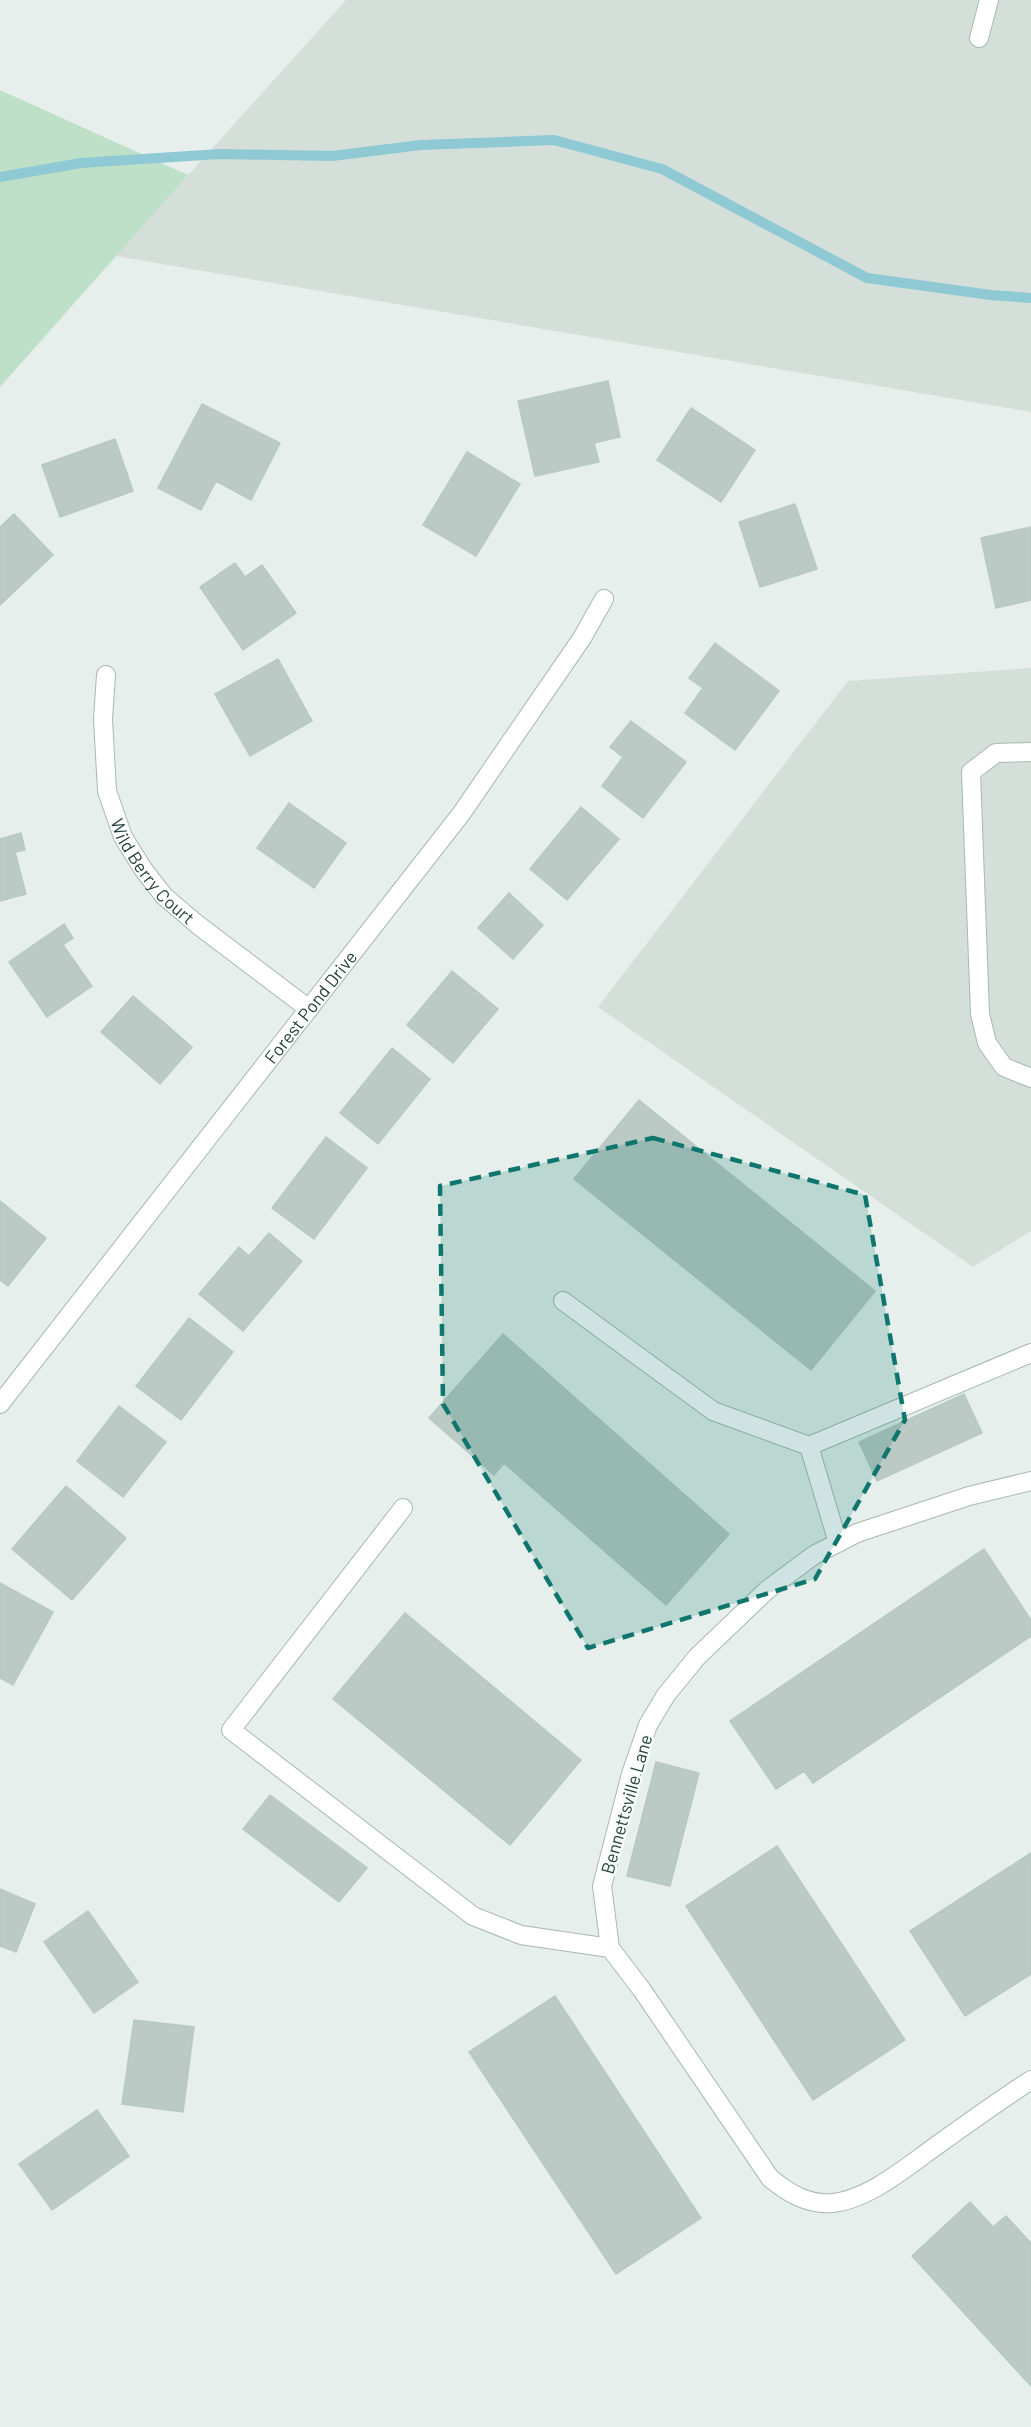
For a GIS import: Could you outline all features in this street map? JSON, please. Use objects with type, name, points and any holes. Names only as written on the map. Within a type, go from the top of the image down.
[{"type":"street","points":[[979,38],[989,0]]},
{"type":"street","name":"Forest Pond Drive","points":[[0,1403],[461,814],[582,638],[604,599]]},
{"type":"street","name":"Wild Berry Court","points":[[106,675],[103,720],[107,791],[123,837],[142,869],[164,896],[198,925],[309,1009]]},
{"type":"street","points":[[1031,753],[996,753],[971,772],[980,1014],[987,1043],[1004,1068],[1031,1078]]},
{"type":"street","points":[[563,1301],[713,1411],[809,1446],[1031,1353]]},
{"type":"street","points":[[809,1446],[838,1543]]},
{"type":"street","name":"Bennettsville Lane","points":[[610,1948],[603,1886],[632,1774],[648,1725],[666,1695],[696,1657],[767,1590],[814,1555],[857,1533],[969,1496],[1031,1481]]},
{"type":"street","points":[[403,1508],[231,1730],[473,1916],[521,1935],[610,1948],[642,1990],[770,2178],[789,2193],[811,2201],[832,2203],[857,2196],[892,2177],[1031,2080]]},
{"type":"highlighted area","points":[[653,1138],[865,1195],[905,1420],[815,1579],[588,1648],[443,1404],[440,1186]]},
{"type":"shaded area","points":[[346,0],[1031,0],[1031,412],[115,256]]},
{"type":"shaded area","points":[[1031,668],[1031,1231],[973,1267],[598,1007],[848,681]]},
{"type":"green space","points":[[0,90],[188,175],[0,387]]},
{"type":"building","points":[[608,381],[620,437],[594,443],[599,462],[535,476],[518,401]]},
{"type":"building","points":[[202,404],[280,443],[251,500],[216,481],[201,510],[158,488]]},
{"type":"building","points":[[691,408],[755,450],[721,502],[657,460]]},
{"type":"building","points":[[115,439],[133,491],[60,517],[42,465]]},
{"type":"building","points":[[467,452],[520,484],[476,556],[423,525]]},
{"type":"building","points":[[795,504],[817,569],[760,587],[739,522]]},
{"type":"building","points":[[14,514],[53,555],[0,605],[0,527]]},
{"type":"building","points":[[1031,527],[1031,600],[996,608],[981,538]]},
{"type":"building","points":[[235,563],[245,577],[262,565],[296,613],[243,650],[200,587]]},
{"type":"building","points":[[715,643],[779,691],[735,750],[685,713],[703,688],[689,678]]},
{"type":"building","points":[[278,659],[312,721],[250,756],[215,694]]},
{"type":"building","points":[[631,721],[686,762],[643,818],[602,786],[623,757],[610,747]]},
{"type":"building","points":[[289,803],[346,843],[314,888],[257,848]]},
{"type":"building","points":[[581,807],[619,839],[567,900],[530,869]]},
{"type":"building","points":[[21,833],[25,850],[15,852],[26,894],[0,901],[0,839]]},
{"type":"building","points":[[509,893],[543,925],[513,959],[478,928]]},
{"type":"building","points":[[64,924],[73,938],[63,945],[92,986],[47,1017],[9,962]]},
{"type":"building","points":[[452,971],[498,1009],[453,1063],[407,1025]]},
{"type":"building","points":[[133,996],[192,1047],[160,1084],[101,1032]]},
{"type":"building","points":[[392,1048],[430,1079],[378,1144],[340,1113]]},
{"type":"building","points":[[639,1100],[875,1291],[811,1370],[574,1179]]},
{"type":"building","points":[[326,1137],[367,1168],[314,1239],[272,1208]]},
{"type":"building","points":[[0,1201],[46,1238],[8,1286],[0,1280]]},
{"type":"building","points":[[269,1233],[302,1261],[243,1331],[199,1294],[239,1247],[249,1256]]},
{"type":"building","points":[[189,1318],[233,1352],[181,1420],[136,1386]]},
{"type":"building","points":[[503,1334],[729,1534],[666,1605],[504,1463],[494,1475],[429,1418]]},
{"type":"building","points":[[964,1394],[982,1433],[877,1481],[859,1442]]},
{"type":"building","points":[[119,1406],[166,1442],[123,1497],[77,1461]]},
{"type":"building","points":[[66,1486],[126,1538],[72,1600],[12,1549]]},
{"type":"building","points":[[984,1549],[1031,1620],[1031,1636],[813,1783],[804,1771],[776,1789],[730,1721]]},
{"type":"building","points":[[0,1583],[53,1612],[13,1685],[0,1678]]},
{"type":"building","points":[[405,1613],[581,1760],[510,1845],[333,1699]]},
{"type":"building","points":[[656,1762],[699,1773],[670,1886],[627,1876]]},
{"type":"building","points":[[270,1795],[367,1868],[339,1902],[243,1829]]},
{"type":"building","points":[[777,1846],[905,2040],[813,2100],[686,1906]]},
{"type":"building","points":[[1031,1853],[1031,1974],[965,2016],[910,1931]]},
{"type":"building","points":[[0,1889],[35,1904],[16,1952],[0,1946]]},
{"type":"building","points":[[88,1911],[138,1982],[94,2013],[44,1942]]},
{"type":"building","points":[[555,1996],[701,2218],[616,2274],[469,2052]]},
{"type":"building","points":[[134,2020],[194,2027],[183,2112],[122,2104]]},
{"type":"building","points":[[97,2110],[129,2156],[52,2210],[19,2164]]},
{"type":"building","points":[[970,2202],[993,2227],[1006,2216],[1031,2243],[1031,2386],[912,2256]]},
{"type":"waterway","points":[[0,177],[81,163],[220,154],[332,156],[421,145],[554,140],[662,169],[867,278],[991,295],[1031,298]]}]
